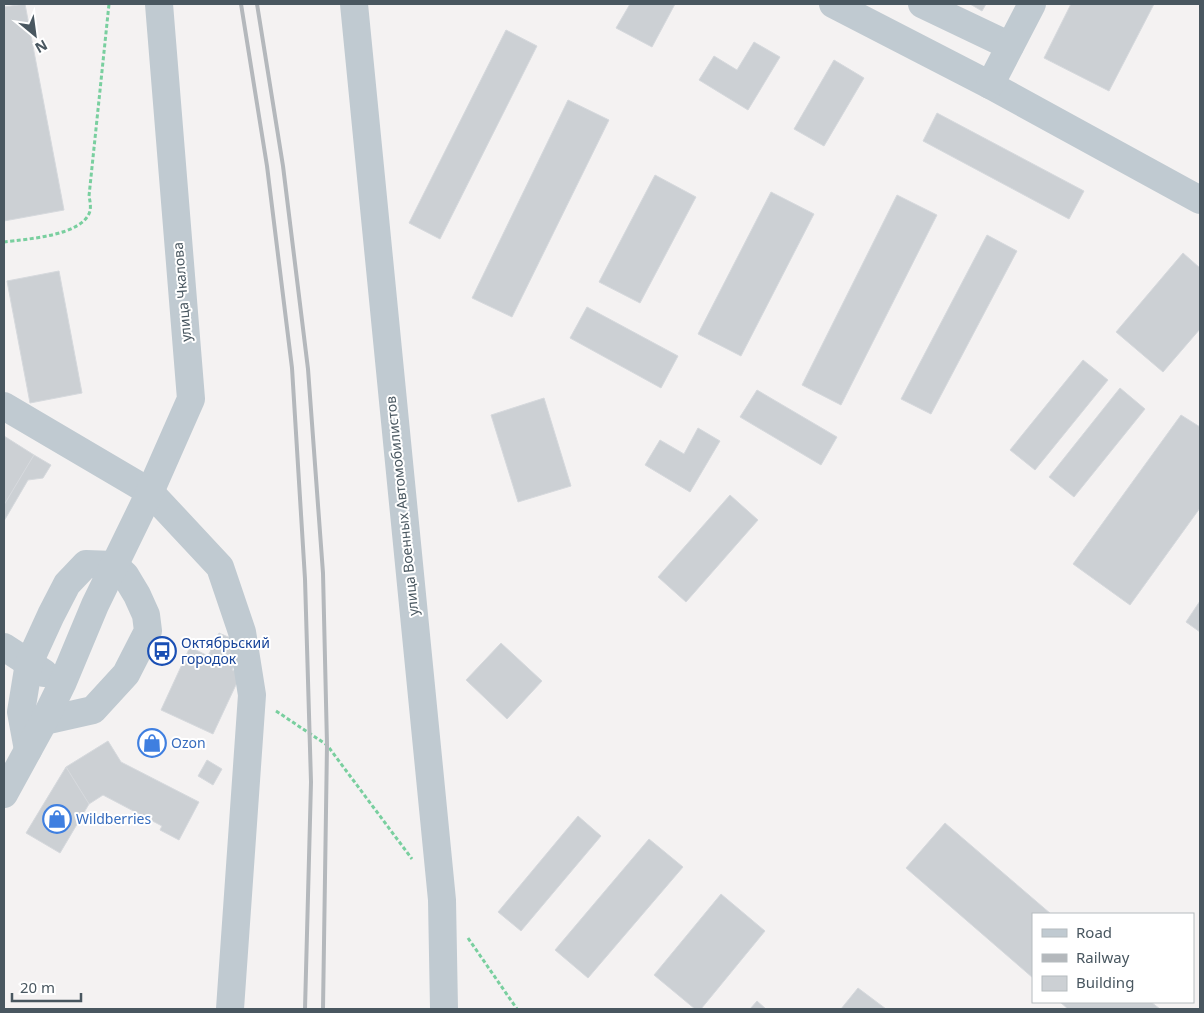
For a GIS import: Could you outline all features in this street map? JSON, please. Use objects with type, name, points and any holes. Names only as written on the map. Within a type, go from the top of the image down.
[{"type":"street","name":"улица Чкалова","points":[[4,794],[62,684],[95,605],[150,492],[191,399],[159,4]]},
{"type":"street","name":"улица Военных Автомобилистов","points":[[354,4],[442,900],[444,1009]]},
{"type":"street","points":[[833,4],[990,85],[1200,200]]},
{"type":"street","points":[[922,4],[1010,46]]},
{"type":"street","points":[[990,85],[1032,4]]},
{"type":"street","points":[[4,406],[150,492],[220,567],[242,632],[252,695],[230,1009]]},
{"type":"street","points":[[28,750],[21,712],[29,663],[50,615],[67,584],[86,564],[114,565],[125,575],[137,595],[146,615],[148,631],[126,674],[93,710],[44,721]]},
{"type":"street","points":[[4,647],[62,684]]},
{"type":"path","points":[[4,242],[69,231],[80,226],[90,213],[89,196],[109,4]]},
{"type":"path","points":[[252,695],[327,745],[413,861]]},
{"type":"path","points":[[464,931],[518,1009]]},
{"type":"building","points":[[25,4],[64,210],[4,221],[4,7]]},
{"type":"building","points":[[630,4],[675,4],[652,47],[616,28]]},
{"type":"building","points":[[970,4],[986,4],[982,11]]},
{"type":"building","points":[[1071,4],[1154,4],[1109,91],[1044,58]]},
{"type":"building","points":[[506,30],[537,46],[440,239],[409,223]]},
{"type":"building","points":[[754,42],[780,57],[748,110],[699,80],[714,56],[737,70]]},
{"type":"building","points":[[834,60],[864,78],[824,146],[794,129]]},
{"type":"building","points":[[568,100],[609,120],[512,317],[472,298]]},
{"type":"building","points":[[937,113],[1084,191],[1069,219],[923,141]]},
{"type":"building","points":[[655,175],[696,197],[640,303],[599,282]]},
{"type":"building","points":[[771,192],[814,214],[741,356],[698,334]]},
{"type":"building","points":[[897,195],[937,215],[841,405],[802,385]]},
{"type":"building","points":[[987,235],[1017,251],[931,414],[901,399]]},
{"type":"building","points":[[1183,253],[1200,268],[1200,329],[1163,372],[1116,332]]},
{"type":"building","points":[[59,271],[82,393],[30,403],[7,281]]},
{"type":"building","points":[[587,307],[678,356],[661,388],[570,338]]},
{"type":"building","points":[[1083,360],[1108,380],[1035,470],[1010,450]]},
{"type":"building","points":[[1120,388],[1145,409],[1074,497],[1049,477]]},
{"type":"building","points":[[757,390],[837,437],[821,465],[740,417]]},
{"type":"building","points":[[544,398],[571,486],[518,502],[491,415]]},
{"type":"building","points":[[1181,415],[1200,427],[1200,508],[1130,605],[1073,564]]},
{"type":"building","points":[[698,428],[720,441],[690,492],[645,465],[660,440],[684,454]]},
{"type":"building","points":[[4,436],[34,455],[4,505]]},
{"type":"building","points":[[34,455],[51,465],[43,478],[28,480],[4,521],[4,505]]},
{"type":"building","points":[[730,495],[758,520],[686,602],[658,577]]},
{"type":"building","points":[[1200,601],[1200,632],[1186,622]]},
{"type":"building","points":[[219,633],[244,644],[232,670],[241,674],[213,734],[161,710],[190,647],[208,656]]},
{"type":"building","points":[[501,643],[542,681],[507,719],[466,680]]},
{"type":"building","points":[[108,741],[121,762],[199,802],[179,840],[160,830],[162,826],[103,795],[89,804],[66,767]]},
{"type":"building","points":[[207,760],[222,769],[213,785],[198,776]]},
{"type":"building","name":"Wildberries","points":[[66,767],[89,804],[60,853],[26,833]]},
{"type":"building","points":[[578,816],[601,836],[521,931],[498,912]]},
{"type":"building","points":[[945,823],[1050,913],[1032,913],[1032,977],[906,868]]},
{"type":"building","points":[[649,839],[683,867],[588,978],[555,950]]},
{"type":"building","points":[[721,894],[765,931],[701,1009],[695,1009],[654,975]]},
{"type":"building","points":[[858,988],[886,1009],[841,1009]]},
{"type":"building","points":[[757,1001],[766,1009],[750,1009]]},
{"type":"building","points":[[1061,1003],[1152,1003],[1160,1009],[1068,1009]]},
{"type":"railway","points":[[241,4],[267,166],[292,368],[305,579],[311,782],[305,1009]]},
{"type":"railway","points":[[257,4],[283,166],[308,369],[323,573],[327,745],[323,1009]]},
{"type":"place","name":"Октябрьский городок","points":[[162,651]]},
{"type":"place","name":"Ozon","points":[[152,743]]},
{"type":"place","name":"Wildberries","points":[[57,819]]}]
